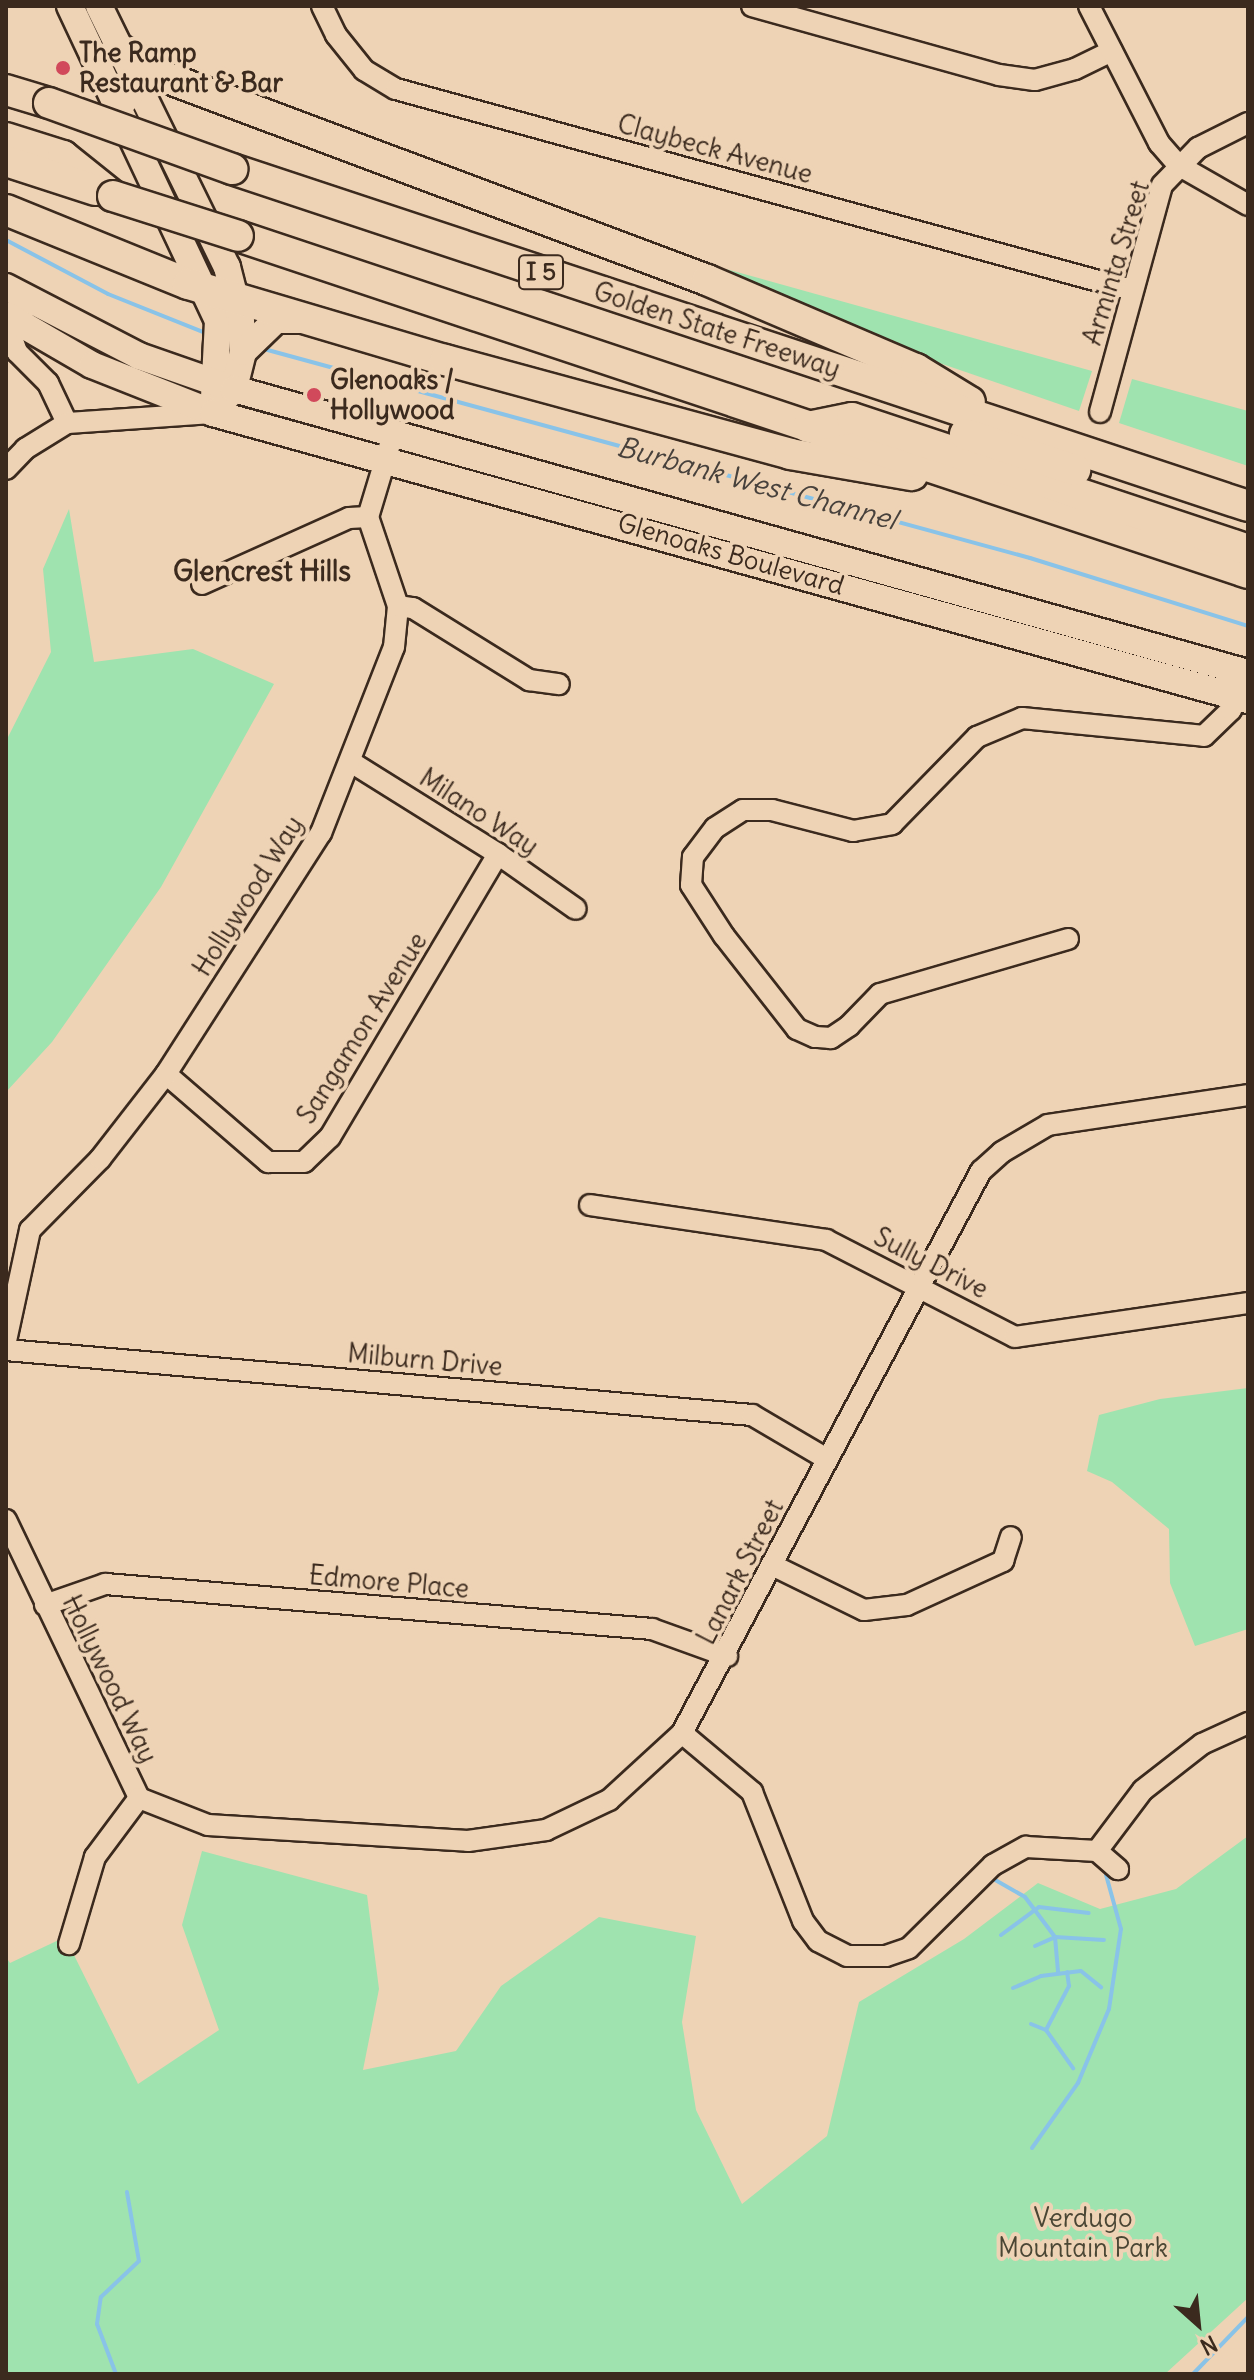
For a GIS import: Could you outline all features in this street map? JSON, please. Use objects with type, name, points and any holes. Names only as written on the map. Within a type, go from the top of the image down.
[{"type":"highway","points":[[121,50],[149,80],[707,280],[916,369],[1009,426]]},
{"type":"highway","points":[[116,107],[149,80]]},
{"type":"highway","name":"Golden State Freeway","points":[[6,90],[232,169],[1248,506]]},
{"type":"highway","points":[[6,138],[44,162]]},
{"type":"highway","name":"I 5","points":[[6,161],[44,162],[113,196],[1248,573]]},
{"type":"highway","points":[[6,210],[202,288],[226,309],[312,321],[790,454],[869,472],[962,479]]},
{"type":"highway","points":[[850,375],[871,403],[1248,526]]},
{"type":"highway","points":[[806,428],[852,418],[1248,550]]},
{"type":"main road","points":[[70,6],[202,288]]},
{"type":"main road","points":[[99,6],[121,50]]},
{"type":"main road","points":[[149,80],[227,267],[224,386]]},
{"type":"main road","points":[[6,287],[18,312]]},
{"type":"main road","points":[[226,309],[243,352]]},
{"type":"main road","points":[[139,356],[192,357],[203,350],[226,309]]},
{"type":"main road","name":"Glenoaks Boulevard","points":[[18,312],[389,446],[683,540],[1245,685]]},
{"type":"main road","name":"Glenoaks Boulevard","points":[[18,312],[92,365],[213,413],[389,446],[690,515],[1245,685]]},
{"type":"main road","points":[[213,413],[243,352],[276,320],[312,321]]},
{"type":"main road","points":[[683,540],[690,515]]},
{"type":"street","name":"Claybeck Avenue","points":[[322,6],[336,35],[364,70],[396,89],[1131,290]]},
{"type":"street","points":[[752,6],[999,75],[1035,80],[1075,69],[1112,51]]},
{"type":"street","points":[[1089,6],[1159,143],[1178,165],[1248,205]]},
{"type":"street","name":"Arminta Street","points":[[1100,412],[1162,185],[1178,165],[1198,148],[1248,123]]},
{"type":"street","points":[[18,312],[12,338],[17,352],[48,383],[67,423]]},
{"type":"street","points":[[6,469],[67,423],[213,413]]},
{"type":"street","points":[[202,584],[349,518],[368,517],[389,446]]},
{"type":"street","name":"Hollywood Way","points":[[6,1341],[30,1230],[100,1159],[166,1074],[321,833],[394,647],[398,606],[368,517]]},
{"type":"street","points":[[398,606],[413,608],[529,680],[559,684]]},
{"type":"street","points":[[1068,939],[880,994],[849,1026],[831,1038],[815,1037],[797,1029],[758,983],[691,885],[693,857],[715,828],[743,810],[772,810],[853,831],[878,829],[905,817],[961,750],[1000,725],[1047,717],[1192,739],[1214,731],[1245,685]]},
{"type":"street","name":"Milano Way","points":[[351,762],[498,854],[576,909]]},
{"type":"street","name":"Sangamon Avenue","points":[[166,1074],[268,1162],[304,1162],[330,1137],[498,854]]},
{"type":"street","name":"Lanark Street","points":[[139,1798],[208,1825],[432,1840],[498,1839],[546,1830],[609,1800],[682,1733],[727,1656],[919,1283],[981,1171],[1026,1135],[1048,1125],[1248,1095]]},
{"type":"street","name":"Sully Drive","points":[[590,1205],[826,1240],[919,1283],[1015,1337],[1248,1303]]},
{"type":"street","name":"Milburn Drive","points":[[6,1350],[752,1415],[827,1459]]},
{"type":"street","name":"Hollywood Way","points":[[6,1520],[139,1798],[95,1857],[69,1944]]},
{"type":"street","points":[[774,1566],[864,1610],[907,1605],[1003,1561],[1011,1537]]},
{"type":"street","name":"Edmore Place","points":[[45,1605],[105,1584],[652,1629],[727,1656]]},
{"type":"street","points":[[1097,1851],[1143,1790],[1202,1744],[1248,1723]]},
{"type":"street","points":[[682,1733],[752,1792],[803,1921],[818,1941],[847,1956],[886,1956],[909,1948],[1011,1851],[1051,1845],[1097,1851],[1118,1869]]},
{"type":"green space","points":[[726,269],[1092,371],[1079,411],[890,346]]},
{"type":"green space","points":[[1132,379],[1248,411],[1248,466],[1119,423]]},
{"type":"green space","points":[[69,509],[94,662],[193,649],[274,684],[161,887],[52,1042],[6,1092],[6,741],[51,652],[43,569]]},
{"type":"green space","points":[[1248,1388],[1248,1629],[1195,1646],[1170,1583],[1169,1529],[1112,1482],[1087,1471],[1099,1415],[1160,1399]]},
{"type":"green space","name":"Verdugo Mountain Park","points":[[1248,1836],[1248,2298],[1165,2374],[6,2374],[6,1957],[10,1963],[65,1937],[138,2084],[219,2030],[182,1925],[202,1851],[367,1895],[379,1989],[363,2070],[456,2051],[501,1986],[599,1917],[696,1936],[682,2022],[696,2110],[742,2204],[827,2136],[859,2002],[964,1939],[1038,1883],[1100,1909],[1176,1889]]},
{"type":"waterway","name":"Burbank West Channel","points":[[6,240],[108,294],[203,332]]},
{"type":"waterway","name":"Burbank West Channel","points":[[264,349],[1030,558],[1248,626]]},
{"type":"waterway","points":[[1032,2148],[1078,2083],[1109,2009],[1121,1929],[1106,1875]]},
{"type":"waterway","points":[[990,1877],[1025,1897],[1055,1937],[1058,1972]]},
{"type":"waterway","points":[[1001,1935],[1039,1907],[1089,1913]]},
{"type":"waterway","points":[[1035,1946],[1055,1937],[1104,1940]]},
{"type":"waterway","points":[[1013,1988],[1041,1976],[1081,1971],[1101,1987]]},
{"type":"waterway","points":[[1046,2030],[1069,1986],[1067,1972]]},
{"type":"waterway","points":[[1031,2024],[1046,2030],[1073,2068]]},
{"type":"waterway","points":[[116,2374],[97,2324],[101,2297],[139,2261],[127,2192]]},
{"type":"waterway","points":[[1193,2374],[1248,2317]]},
{"type":"place","name":"The Ramp Restaurant & Bar","points":[[63,68]]},
{"type":"place","name":"Glenoaks / Hollywood","points":[[314,395]]},
{"type":"district","name":"Glencrest Hills","points":[[262,571]]}]
